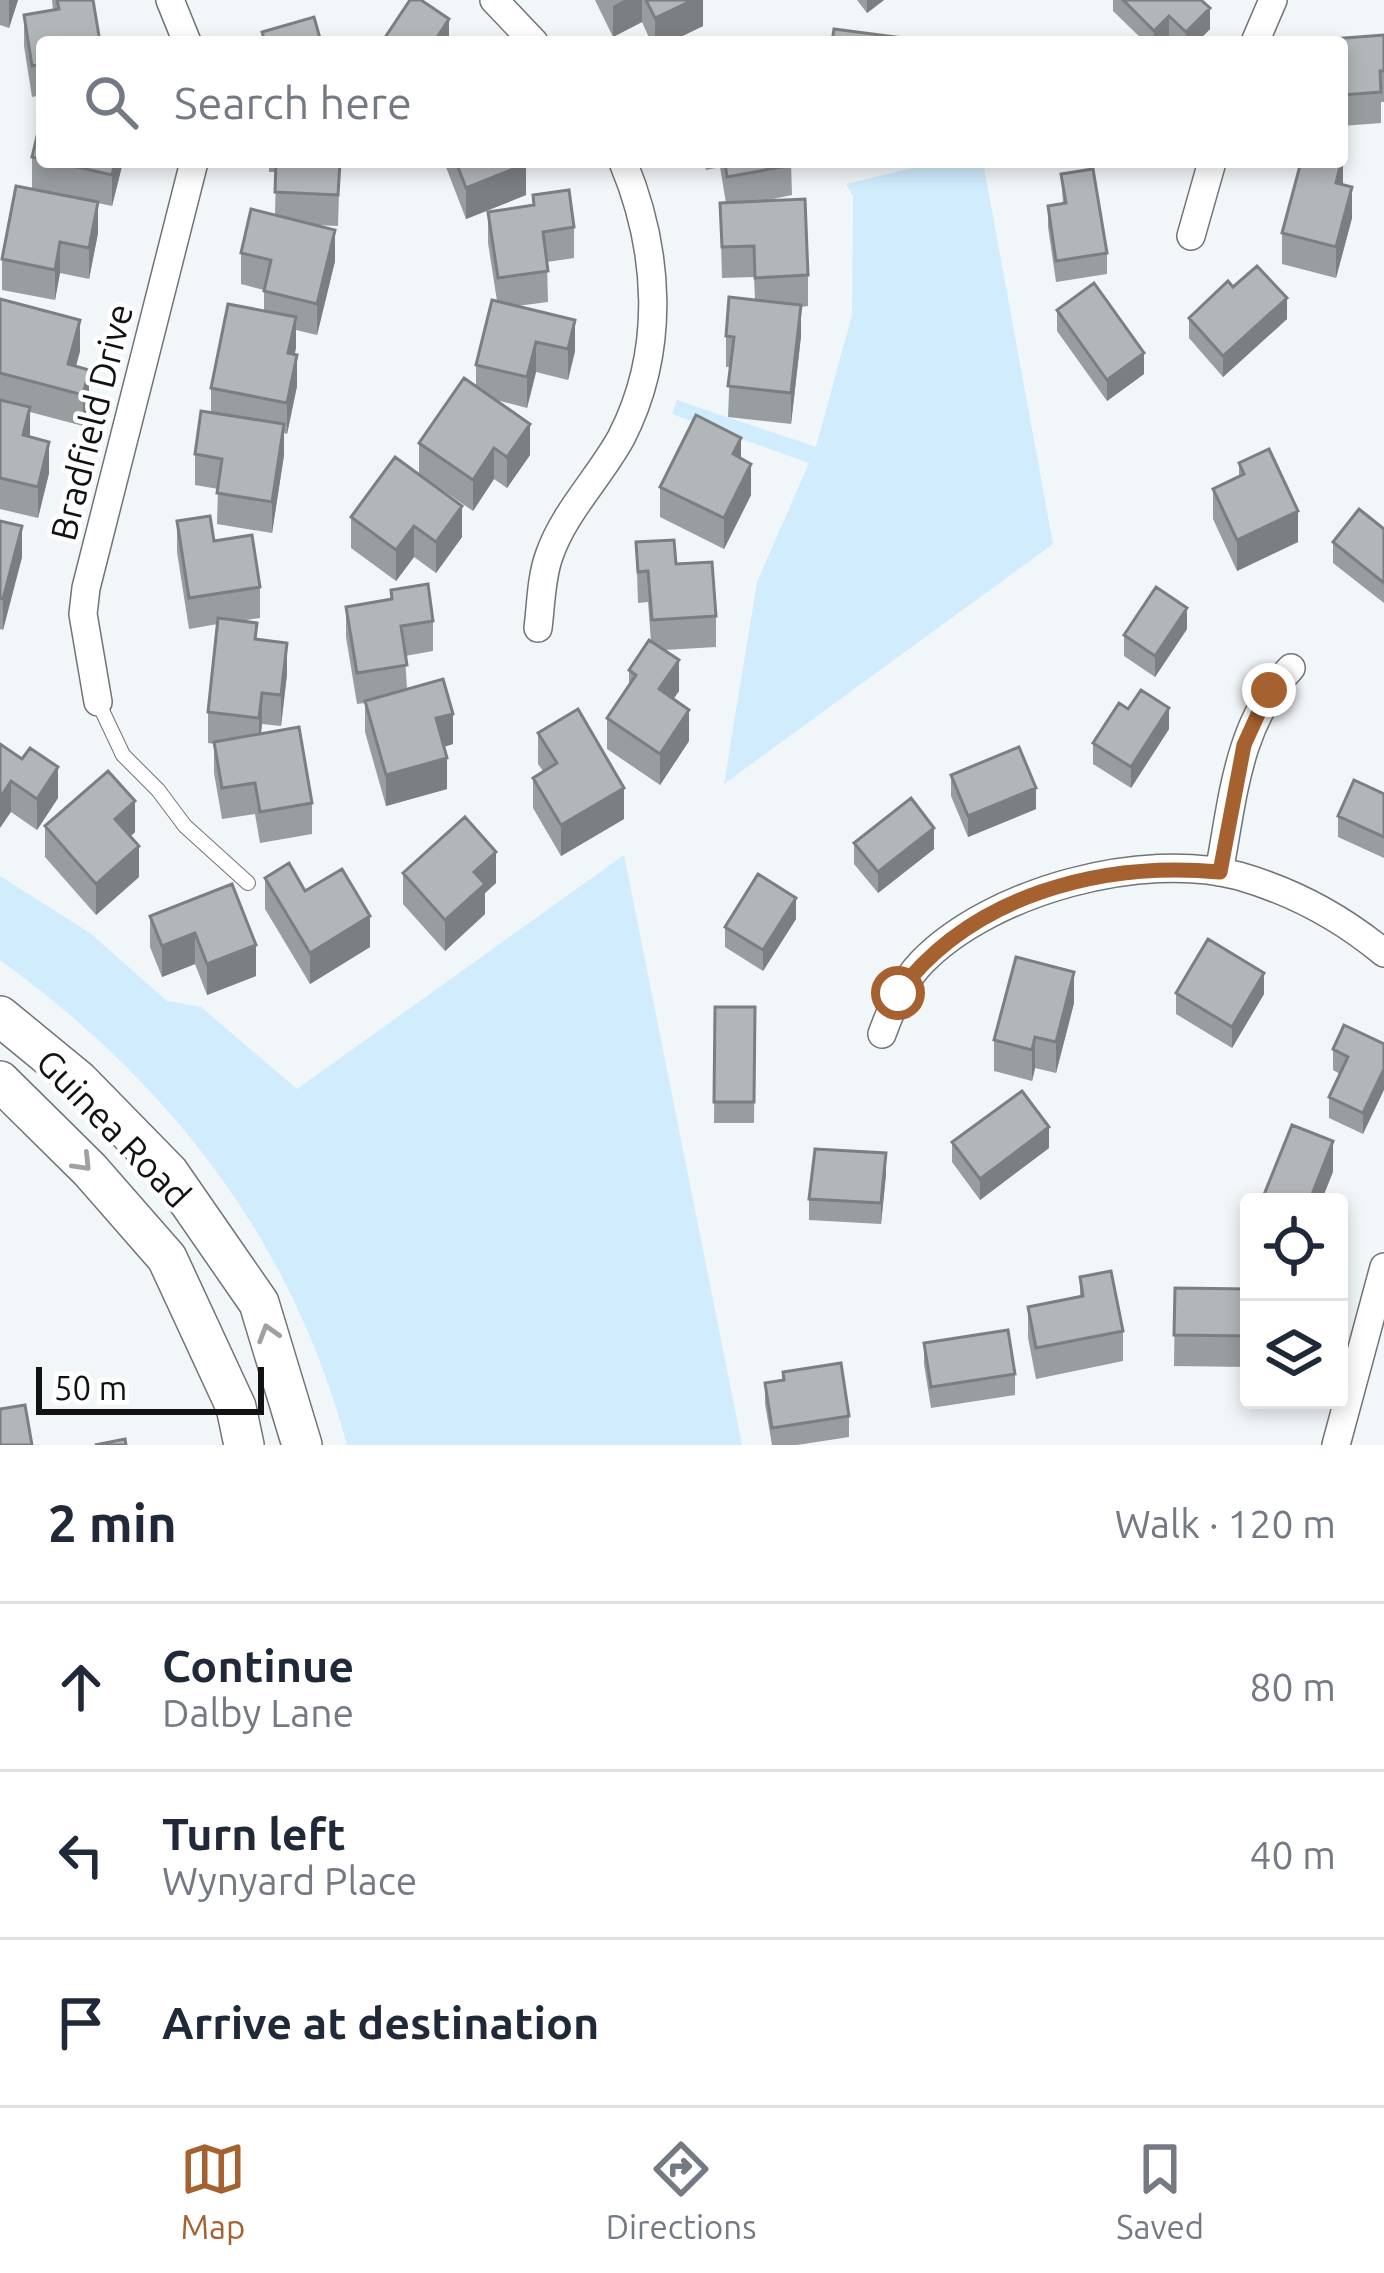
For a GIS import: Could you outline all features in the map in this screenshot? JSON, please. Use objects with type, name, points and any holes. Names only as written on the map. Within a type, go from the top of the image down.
[{"type":"main road","name":"Guinea Road","points":[[0,1016],[78,1080],[169,1173],[259,1303],[302,1445]]},
{"type":"main road","name":"Guinea Road","points":[[0,1081],[90,1169],[167,1258],[236,1407],[244,1445]]},
{"type":"street","points":[[494,0],[528,36]]},
{"type":"street","points":[[1258,36],[1273,0]]},
{"type":"street","points":[[176,2],[185,36]]},
{"type":"street","name":"Bradfield Drive","points":[[98,702],[83,614],[86,588],[192,168]]},
{"type":"street","points":[[538,628],[547,560],[567,519],[622,435],[640,390],[651,343],[654,289],[648,237],[625,168]]},
{"type":"street","points":[[1191,236],[1210,168]]},
{"type":"street","points":[[1220,872],[1244,745],[1263,700],[1291,668]]},
{"type":"street","points":[[882,1034],[898,993],[920,964],[961,930],[1024,897],[1076,880],[1147,872],[1220,872],[1301,899],[1384,952]]},
{"type":"street","points":[[1336,1445],[1384,1267]]},
{"type":"lane","points":[[98,702],[123,754],[184,826],[248,883]]},
{"type":"shaded area","points":[[912,168],[984,168],[1053,544],[724,784],[757,582],[809,463],[672,414],[677,400],[816,447],[852,315],[853,196],[846,184]]},
{"type":"shaded area","points":[[624,855],[742,1445],[347,1445],[323,1370],[293,1300],[258,1234],[217,1172],[118,1059],[0,960],[0,876],[90,933],[167,1001],[201,1007],[297,1089]]},
{"type":"building","points":[[57,0],[93,0],[99,36],[36,36],[36,65],[32,66],[24,15],[59,9]]},
{"type":"building","points":[[410,0],[421,0],[449,19],[438,36],[386,36]]},
{"type":"building","points":[[646,0],[693,0],[655,18]]},
{"type":"building","points":[[1123,0],[1201,0],[1210,8],[1186,32],[1169,16],[1154,31]]},
{"type":"building","points":[[314,17],[319,36],[263,36],[262,32]]},
{"type":"building","points":[[834,29],[888,36],[833,36]]},
{"type":"building","points":[[1384,35],[1381,92],[1348,95],[1348,38]]},
{"type":"building","points":[[81,168],[114,168],[112,175]]},
{"type":"building","points":[[276,168],[340,168],[338,195],[275,192]]},
{"type":"building","points":[[458,168],[516,168],[466,188]]},
{"type":"building","points":[[726,168],[776,168],[727,177]]},
{"type":"building","points":[[1299,168],[1340,168],[1336,183],[1352,187],[1336,247],[1282,233]]},
{"type":"building","points":[[1093,169],[1107,253],[1056,261],[1048,206],[1066,203],[1061,174]]},
{"type":"building","points":[[16,186],[98,202],[89,248],[60,242],[55,270],[2,259]]},
{"type":"building","points":[[569,190],[574,227],[543,232],[548,271],[498,278],[488,212],[534,205],[533,195]]},
{"type":"building","points":[[805,199],[808,275],[755,278],[754,246],[722,247],[720,203]]},
{"type":"building","points":[[251,209],[335,230],[317,304],[264,291],[271,260],[241,253]]},
{"type":"building","points":[[1257,266],[1287,298],[1223,356],[1189,318],[1228,281],[1233,287]]},
{"type":"building","points":[[1094,283],[1144,353],[1107,380],[1057,310]]},
{"type":"building","points":[[729,297],[801,305],[791,393],[728,386],[734,337],[726,336]]},
{"type":"building","points":[[0,299],[80,320],[68,364],[89,370],[83,395],[0,373]]},
{"type":"building","points":[[492,300],[575,320],[568,349],[536,342],[527,377],[476,365]]},
{"type":"building","points":[[228,304],[296,317],[288,353],[297,355],[287,403],[211,388]]},
{"type":"building","points":[[464,378],[530,424],[507,457],[494,448],[473,480],[419,443]]},
{"type":"building","points":[[0,400],[30,407],[23,435],[49,442],[38,487],[0,478]]},
{"type":"building","points":[[201,411],[284,424],[272,502],[217,493],[222,459],[195,454]]},
{"type":"building","points":[[696,415],[741,438],[733,454],[751,464],[724,518],[660,487]]},
{"type":"building","points":[[1269,449],[1298,511],[1237,540],[1213,489],[1244,474],[1239,463]]},
{"type":"building","points":[[395,457],[462,506],[436,542],[414,526],[396,550],[351,517]]},
{"type":"building","points":[[1359,509],[1384,529],[1384,583],[1333,542]]},
{"type":"building","points":[[210,516],[214,541],[252,535],[260,587],[189,598],[177,521]]},
{"type":"building","points":[[0,521],[22,526],[3,599],[0,598]]},
{"type":"building","points":[[674,540],[676,564],[712,562],[716,616],[652,620],[648,571],[638,572],[636,542]]},
{"type":"building","points":[[428,584],[433,621],[401,626],[407,665],[357,673],[346,607],[392,599],[391,590]]},
{"type":"building","points":[[1156,587],[1187,608],[1155,656],[1124,635]]},
{"type":"building","points":[[218,618],[257,623],[255,639],[287,643],[281,695],[262,693],[259,718],[208,712]]},
{"type":"building","points":[[649,640],[679,660],[659,689],[689,710],[660,754],[607,718],[636,675],[629,670]]},
{"type":"building","points":[[443,679],[453,714],[436,718],[447,758],[386,775],[365,701]]},
{"type":"building","points":[[1141,690],[1169,708],[1131,767],[1093,743],[1119,703],[1128,709]]},
{"type":"building","points":[[578,709],[624,788],[561,825],[533,778],[557,763],[538,733]]},
{"type":"building","points":[[299,727],[312,803],[260,812],[255,783],[222,788],[214,742]]},
{"type":"building","points":[[0,744],[22,759],[30,748],[58,767],[37,799],[11,781],[0,798]]},
{"type":"building","points":[[1019,747],[1036,788],[968,816],[951,775]]},
{"type":"building","points":[[108,771],[135,801],[115,819],[139,846],[96,884],[45,826]]},
{"type":"building","points":[[1354,780],[1384,794],[1384,837],[1338,816]]},
{"type":"building","points":[[911,798],[934,828],[878,872],[854,843]]},
{"type":"building","points":[[465,817],[496,852],[474,872],[485,884],[445,920],[403,873]]},
{"type":"building","points":[[289,863],[305,891],[342,869],[370,916],[310,953],[265,878]]},
{"type":"building","points":[[758,874],[796,898],[763,950],[725,927]]},
{"type":"building","points":[[232,884],[256,945],[207,964],[195,933],[162,946],[150,916]]},
{"type":"building","points":[[1208,939],[1264,973],[1232,1027],[1176,993]]},
{"type":"building","points":[[1016,957],[1074,972],[1056,1042],[1035,1037],[1032,1050],[994,1040]]},
{"type":"building","points":[[715,1007],[755,1007],[754,1102],[714,1102]]},
{"type":"building","points":[[1344,1025],[1384,1044],[1384,1069],[1363,1113],[1329,1097],[1348,1057],[1333,1049]]},
{"type":"building","points":[[1022,1091],[1049,1127],[980,1179],[952,1142]]},
{"type":"building","points":[[1292,1125],[1333,1141],[1313,1193],[1265,1193]]},
{"type":"building","points":[[815,1149],[886,1153],[881,1203],[809,1199]]},
{"type":"building","points":[[1111,1271],[1123,1331],[1036,1348],[1028,1307],[1083,1296],[1080,1277]]},
{"type":"building","points":[[1175,1288],[1240,1289],[1240,1336],[1174,1335]]},
{"type":"building","points":[[1008,1330],[1015,1374],[931,1387],[924,1343]]},
{"type":"building","points":[[841,1363],[849,1416],[772,1428],[765,1383],[784,1380],[783,1372]]},
{"type":"building","points":[[25,1405],[32,1445],[0,1445],[0,1409]]},
{"type":"building","points":[[125,1439],[126,1445],[95,1445]]},
{"type":"route","points":[[898,993],[945,941],[1024,897],[1076,880],[1147,872],[1220,872],[1244,745],[1269,690]]}]
